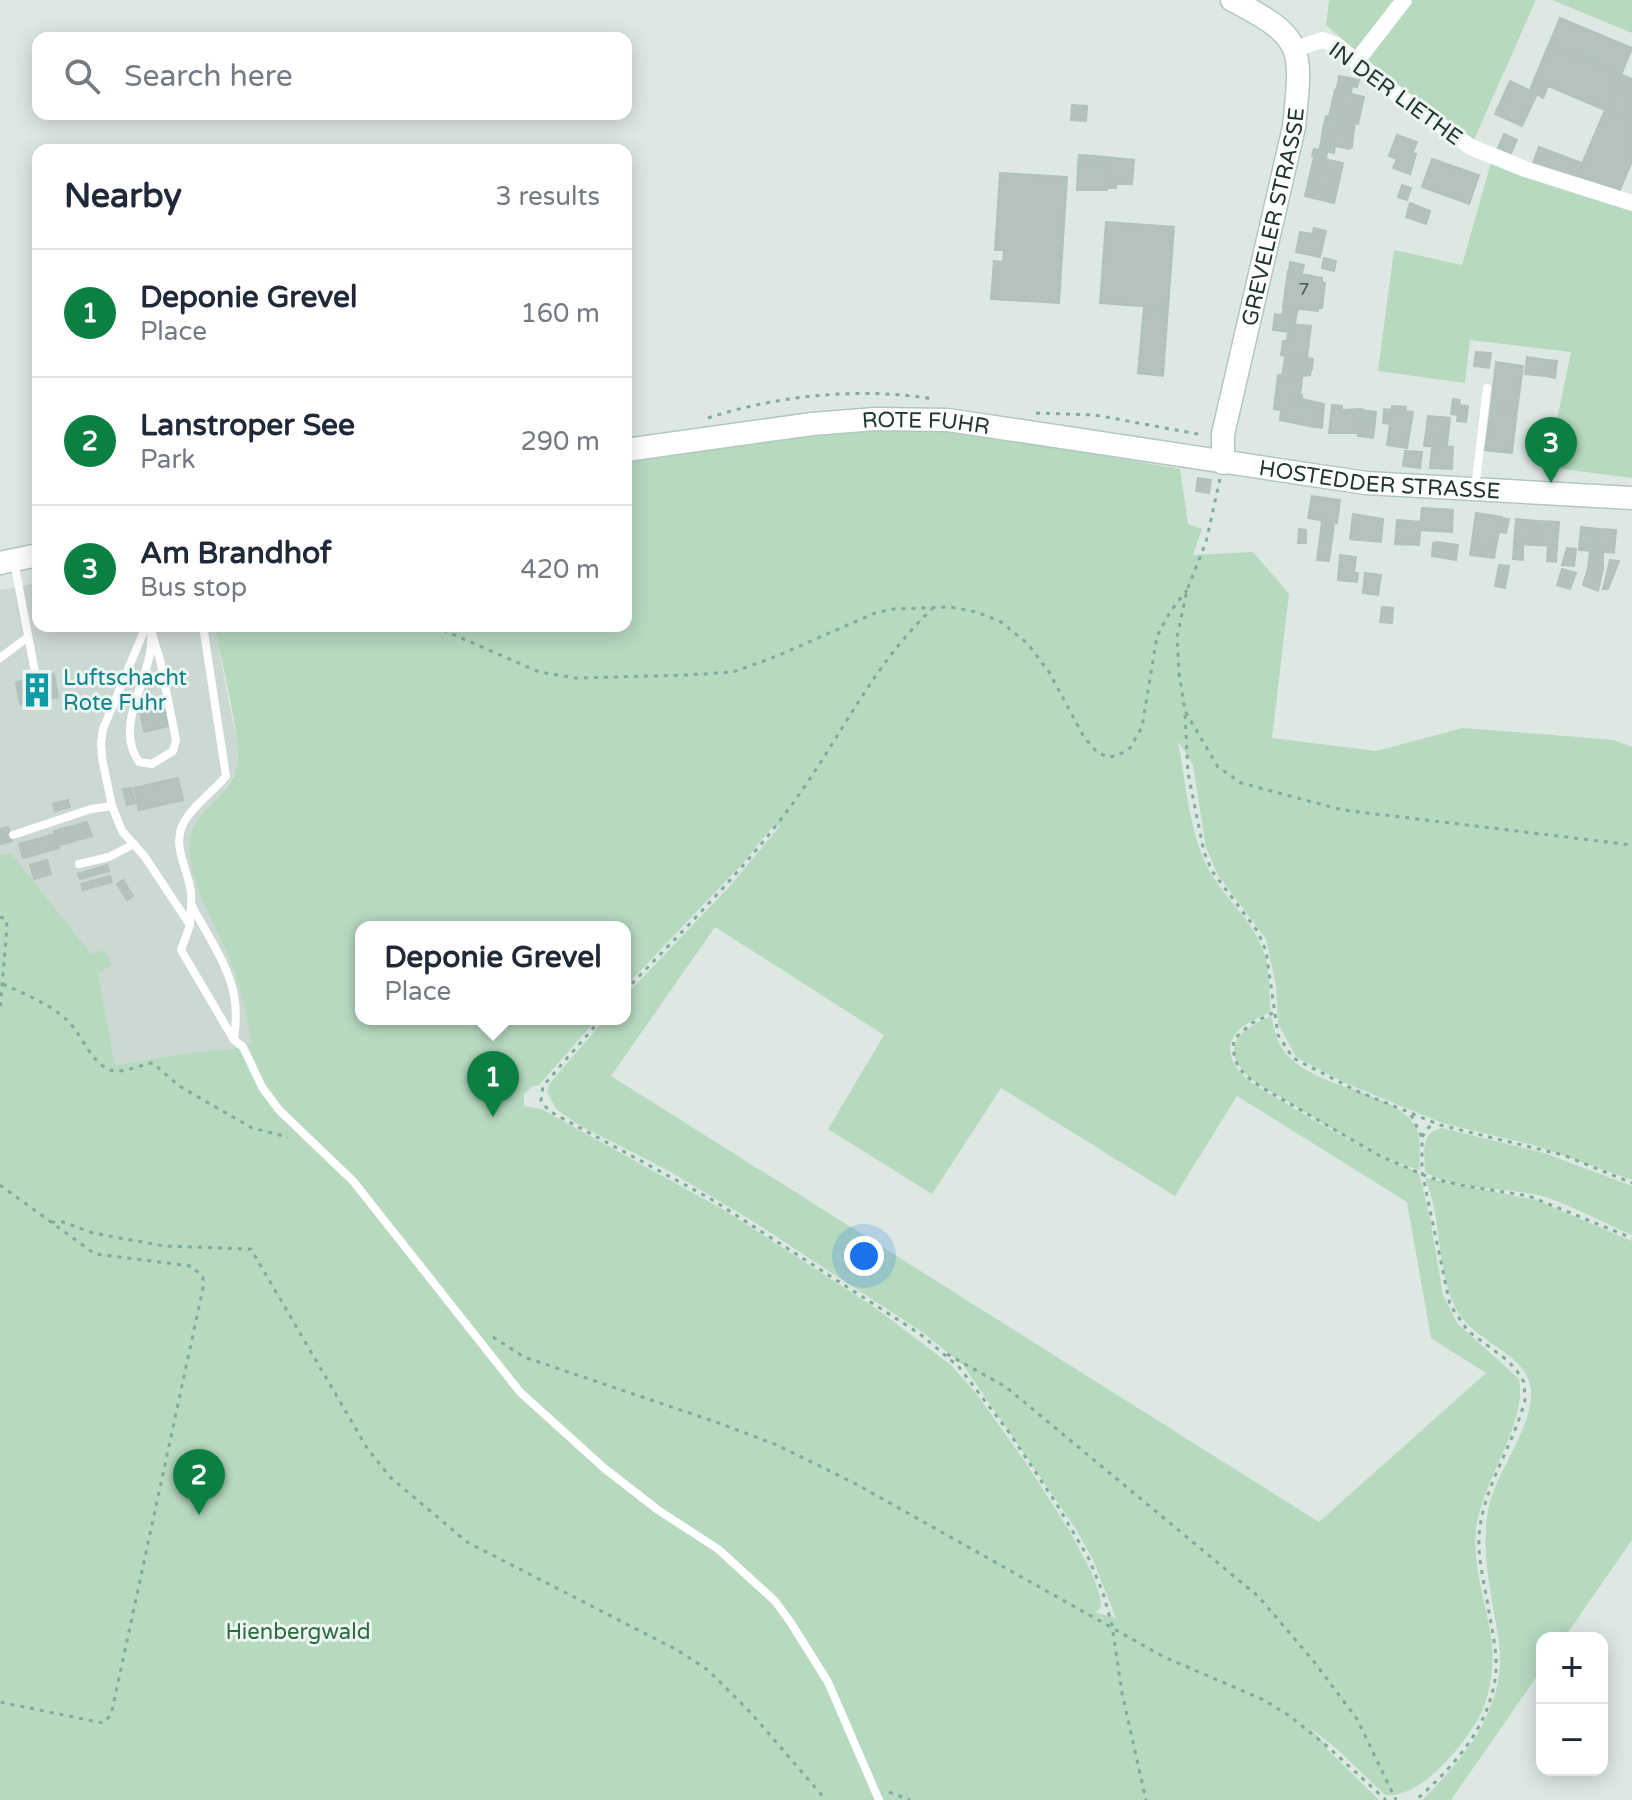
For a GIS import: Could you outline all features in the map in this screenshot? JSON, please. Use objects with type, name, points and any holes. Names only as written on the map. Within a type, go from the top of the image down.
[{"type":"main road","points":[[1232,0],[1285,32],[1296,49]]},
{"type":"main road","name":"GREVELER STRASSE","points":[[1223,463],[1222,441],[1234,380],[1294,127],[1298,81],[1296,49]]},
{"type":"main road","name":"ROTE FUHR","points":[[632,449],[812,424],[911,418],[975,423],[1223,463]]},
{"type":"main road","name":"HOSTEDDER STRASSE","points":[[1223,463],[1366,483],[1632,498]]},
{"type":"main road","points":[[7,561],[32,556]]},
{"type":"street","points":[[1356,62],[1404,0]]},
{"type":"street","name":"IN DER LIETHE","points":[[1296,49],[1322,40],[1336,45],[1435,124],[1471,147],[1525,169],[1632,203]]},
{"type":"lane","points":[[1475,490],[1487,388]]},
{"type":"lane","points":[[7,561],[35,672]]},
{"type":"lane","points":[[148,632],[103,729],[101,743],[112,806],[122,831],[190,925]]},
{"type":"lane","points":[[149,632],[147,669],[132,717],[130,740],[139,762],[152,764],[173,751],[176,740],[160,660],[150,632]]},
{"type":"lane","points":[[204,632],[226,776],[193,811],[184,824],[179,840],[191,892],[190,925],[181,950],[234,1040],[243,1047],[262,1087],[279,1110],[353,1181],[520,1392],[566,1436],[658,1510],[718,1549],[775,1601],[828,1682],[879,1800]]},
{"type":"lane","points":[[0,658],[28,637]]},
{"type":"lane","points":[[13,835],[91,809],[112,806]]},
{"type":"lane","points":[[79,864],[109,857],[134,844]]},
{"type":"lane","points":[[191,903],[234,992],[237,1012],[234,1040]]},
{"type":"path","points":[[1223,463],[1206,542],[1187,590],[1177,637],[1185,711],[1184,743],[1204,852],[1212,871],[1258,932],[1266,951],[1278,1035],[1293,1058],[1411,1115],[1563,1155],[1632,1183]]},
{"type":"path","points":[[448,632],[539,672],[576,678],[688,675],[733,672],[875,613],[934,607],[977,612],[1001,622],[1028,644],[1049,672],[1084,737],[1096,751],[1107,757],[1117,756],[1130,748],[1142,727],[1157,636],[1187,590]]},
{"type":"path","points":[[631,985],[728,885],[765,841],[800,794],[869,688],[916,624],[934,607]]},
{"type":"path","points":[[1185,711],[1218,767],[1241,783],[1343,810],[1632,845]]},
{"type":"path","points":[[0,917],[6,919],[7,927],[0,1009]]},
{"type":"path","points":[[3,984],[37,1000],[67,1020],[97,1060],[108,1069],[120,1072],[136,1065],[153,1063],[179,1086],[252,1128],[291,1138]]},
{"type":"path","points":[[1274,1012],[1252,1023],[1234,1039],[1235,1063],[1246,1077],[1380,1156],[1431,1178],[1529,1196],[1632,1238]]},
{"type":"path","points":[[596,1025],[543,1086],[541,1101],[549,1111],[711,1199],[844,1283],[959,1367],[1008,1431],[1068,1521],[1103,1593],[1146,1800]]},
{"type":"path","points":[[1411,1115],[1422,1137],[1422,1172],[1450,1305],[1468,1331],[1517,1371],[1524,1382],[1525,1400],[1480,1525],[1479,1550],[1494,1641],[1495,1685],[1483,1720],[1464,1750],[1440,1779],[1416,1800]]},
{"type":"path","points":[[1422,1137],[1429,1127],[1440,1125]]},
{"type":"path","points":[[0,1185],[95,1254],[191,1266],[203,1277],[111,1715],[103,1723],[0,1702]]},
{"type":"path","points":[[51,1222],[63,1222],[93,1233],[164,1246],[251,1249],[367,1448],[390,1477],[467,1542],[677,1650],[708,1670],[751,1713],[826,1800]]},
{"type":"path","points":[[464,1324],[471,1322],[524,1357],[777,1445],[856,1484],[1112,1625],[1164,1657],[1264,1700],[1291,1717],[1386,1800]]},
{"type":"path","points":[[940,1351],[1006,1387],[1259,1597],[1357,1719],[1396,1800]]},
{"type":"path","points":[[874,1787],[910,1800]]},
{"type":"shaded area","points":[[32,584],[32,632],[215,632],[237,742],[237,769],[189,848],[200,892],[241,992],[253,1043],[231,1049],[115,1065],[98,973],[105,950],[91,955],[11,853],[0,855],[0,590]]},
{"type":"green space","points":[[1329,0],[1536,0],[1472,144],[1402,91],[1326,25]]},
{"type":"green space","points":[[1552,0],[1632,0],[1632,33]]},
{"type":"green space","points":[[1492,159],[1632,206],[1632,478],[1547,467],[1571,352],[1470,340],[1465,383],[1378,371],[1394,250],[1462,265]]},
{"type":"green space","name":"Hienbergwald","points":[[893,429],[966,432],[1180,469],[1188,524],[1202,529],[1193,555],[1253,552],[1289,594],[1272,738],[1376,751],[1463,728],[1614,740],[1632,747],[1632,1180],[1537,1146],[1442,1123],[1343,1082],[1296,1057],[1278,1023],[1276,986],[1266,939],[1218,875],[1206,848],[1193,765],[1178,741],[1191,818],[1205,862],[1219,886],[1254,931],[1267,963],[1271,1012],[1249,1023],[1235,1035],[1230,1049],[1234,1062],[1247,1079],[1264,1091],[1352,1141],[1419,1173],[1443,1295],[1457,1323],[1519,1379],[1517,1414],[1486,1492],[1476,1530],[1476,1559],[1493,1653],[1488,1691],[1478,1718],[1458,1748],[1430,1777],[1415,1787],[1400,1794],[1385,1795],[1309,1727],[1379,1800],[0,1800],[0,855],[11,853],[91,954],[105,950],[112,965],[98,973],[115,1065],[231,1049],[252,1043],[234,970],[199,889],[190,860],[191,834],[202,815],[231,781],[238,758],[234,721],[215,632],[632,632],[632,461],[784,439]],"holes":[[[773,826],[780,826],[729,887],[631,990],[631,1025],[600,1025],[549,1084],[547,1092],[556,1109],[579,1125],[669,1171],[754,1222],[922,1332],[963,1365],[1076,1529],[1093,1560],[1116,1618],[1095,1612],[1101,1608],[1100,1596],[1091,1571],[1069,1530],[1026,1463],[975,1392],[951,1365],[874,1307],[724,1210],[541,1109],[524,1106],[524,1094],[539,1085],[592,1025],[355,1025],[355,921],[631,921],[631,981],[742,864]],[[715,927],[884,1035],[828,1129],[932,1194],[1001,1088],[1175,1196],[1237,1096],[1407,1202],[1431,1338],[1486,1373],[1319,1522],[611,1076]]]},
{"type":"green space","points":[[1271,1016],[1278,1042],[1292,1060],[1309,1071],[1389,1104],[1405,1114],[1418,1132],[1420,1170],[1349,1139],[1246,1074],[1235,1056],[1237,1040],[1246,1030]]},
{"type":"green space","points":[[1442,1128],[1544,1153],[1632,1186],[1632,1235],[1546,1197],[1451,1183],[1425,1172],[1427,1139]]},
{"type":"green space","points":[[1425,1178],[1536,1200],[1632,1241],[1632,1540],[1568,1632],[1536,1632],[1536,1678],[1451,1800],[1422,1800],[1453,1767],[1480,1730],[1496,1689],[1500,1666],[1499,1643],[1486,1561],[1486,1528],[1492,1496],[1526,1420],[1531,1391],[1522,1368],[1470,1327],[1455,1307],[1446,1281],[1434,1209]]},
{"type":"building","points":[[1560,18],[1632,48],[1621,75],[1549,44]]},
{"type":"building","points":[[1549,44],[1622,75],[1607,111],[1534,80]]},
{"type":"building","points":[[1622,75],[1632,79],[1632,122],[1607,111]]},
{"type":"building","points":[[1339,76],[1359,80],[1357,87],[1338,83]]},
{"type":"building","points":[[1534,80],[1548,86],[1543,98],[1530,90]]},
{"type":"building","points":[[1510,81],[1537,94],[1522,126],[1495,114]]},
{"type":"building","points":[[1338,83],[1352,86],[1351,94],[1336,90]]},
{"type":"building","points":[[1335,90],[1364,97],[1361,110],[1332,103]]},
{"type":"building","points":[[1332,103],[1361,110],[1358,124],[1329,117]]},
{"type":"building","points":[[1072,105],[1087,106],[1086,121],[1071,120]]},
{"type":"building","points":[[1605,110],[1632,122],[1632,161],[1619,192],[1576,178]]},
{"type":"building","points":[[1326,116],[1355,123],[1353,136],[1323,129]]},
{"type":"building","points":[[1323,129],[1353,136],[1352,147],[1321,143]]},
{"type":"building","points":[[1504,134],[1517,140],[1511,153],[1498,148]]},
{"type":"building","points":[[1397,135],[1417,142],[1412,153],[1416,154],[1410,174],[1393,168],[1397,159],[1389,156]]},
{"type":"building","points":[[1321,143],[1335,146],[1334,153],[1319,150]]},
{"type":"building","points":[[1539,147],[1582,163],[1576,178],[1533,163]]},
{"type":"building","points":[[1314,149],[1327,152],[1326,159],[1312,156]]},
{"type":"building","points":[[1079,155],[1095,156],[1095,166],[1078,165]]},
{"type":"building","points":[[1095,156],[1134,160],[1132,184],[1116,184],[1116,188],[1107,188],[1108,166],[1095,166]]},
{"type":"building","points":[[1314,157],[1343,163],[1340,177],[1311,170]]},
{"type":"building","points":[[1432,159],[1479,175],[1469,204],[1422,187]]},
{"type":"building","points":[[1078,165],[1108,166],[1107,190],[1077,190]]},
{"type":"building","points":[[1311,170],[1340,177],[1337,190],[1308,183]]},
{"type":"building","points":[[1000,173],[1067,177],[1059,303],[991,299],[994,261],[1003,262],[1004,250],[995,250]]},
{"type":"building","points":[[1308,183],[1337,190],[1334,203],[1305,196]]},
{"type":"building","points":[[1402,185],[1411,188],[1407,200],[1398,197]]},
{"type":"building","points":[[1410,203],[1430,211],[1426,224],[1406,217]]},
{"type":"building","points":[[1106,222],[1174,227],[1168,308],[1100,303]]},
{"type":"building","points":[[1314,228],[1326,231],[1320,257],[1296,252],[1300,232],[1312,234]]},
{"type":"building","points":[[1324,258],[1336,261],[1334,271],[1322,268]]},
{"type":"building","points":[[1290,262],[1304,265],[1302,273],[1289,271]]},
{"type":"building","points":[[1288,271],[1322,278],[1325,283],[1322,308],[1318,311],[1283,307]]},
{"type":"building","points":[[1144,306],[1168,308],[1163,376],[1138,373]]},
{"type":"building","points":[[1284,307],[1298,309],[1296,317],[1282,315]]},
{"type":"building","points":[[1275,314],[1296,317],[1295,324],[1289,324],[1288,332],[1273,330]]},
{"type":"building","points":[[1289,324],[1311,326],[1307,358],[1281,355]]},
{"type":"building","points":[[1476,352],[1491,353],[1489,368],[1474,366]]},
{"type":"building","points":[[1285,356],[1313,359],[1312,369],[1284,365]]},
{"type":"building","points":[[1527,357],[1547,360],[1545,376],[1525,374]]},
{"type":"building","points":[[1547,360],[1557,361],[1555,378],[1545,376]]},
{"type":"building","points":[[1496,362],[1523,366],[1517,410],[1491,406]]},
{"type":"building","points":[[1284,365],[1297,367],[1296,377],[1282,375]]},
{"type":"building","points":[[1297,367],[1311,369],[1310,375],[1296,377]]},
{"type":"building","points":[[1278,375],[1302,378],[1300,395],[1295,395],[1294,405],[1317,408],[1314,427],[1280,420],[1281,410],[1274,409]]},
{"type":"building","points":[[1295,395],[1324,404],[1322,428],[1314,427],[1317,408],[1294,405]]},
{"type":"building","points":[[1453,399],[1460,400],[1458,415],[1451,414]]},
{"type":"building","points":[[1332,405],[1342,406],[1342,410],[1362,409],[1359,433],[1329,433]]},
{"type":"building","points":[[1460,405],[1468,406],[1466,422],[1457,421]]},
{"type":"building","points":[[1392,406],[1406,407],[1405,411],[1413,412],[1407,448],[1387,445],[1390,424],[1383,423],[1384,409],[1392,410]]},
{"type":"building","points":[[1491,406],[1517,410],[1512,453],[1485,450]]},
{"type":"building","points":[[1362,410],[1376,412],[1375,423],[1360,422]]},
{"type":"building","points":[[1428,416],[1450,418],[1448,435],[1426,432]]},
{"type":"building","points":[[1360,422],[1375,423],[1373,438],[1358,436]]},
{"type":"building","points":[[1426,432],[1448,435],[1447,447],[1424,446]]},
{"type":"building","points":[[1432,446],[1453,447],[1452,469],[1430,468]]},
{"type":"building","points":[[1405,451],[1422,452],[1420,468],[1403,466]]},
{"type":"building","points":[[1198,478],[1211,480],[1209,493],[1196,491]]},
{"type":"building","points":[[1312,496],[1340,500],[1337,523],[1308,518]]},
{"type":"building","points":[[1422,508],[1453,510],[1452,532],[1420,530]]},
{"type":"building","points":[[1476,513],[1502,517],[1495,552],[1471,548]]},
{"type":"building","points":[[1353,514],[1383,519],[1381,542],[1350,539]]},
{"type":"building","points":[[1501,518],[1509,519],[1506,533],[1499,532]]},
{"type":"building","points":[[1516,519],[1538,521],[1536,545],[1514,544]]},
{"type":"building","points":[[1322,520],[1334,522],[1333,532],[1321,530]]},
{"type":"building","points":[[1397,520],[1421,522],[1419,545],[1395,544]]},
{"type":"building","points":[[1538,521],[1559,522],[1557,546],[1536,545]]},
{"type":"building","points":[[1581,527],[1599,529],[1597,551],[1579,550]]},
{"type":"building","points":[[1299,529],[1306,530],[1306,543],[1298,543]]},
{"type":"building","points":[[1599,529],[1616,530],[1614,553],[1597,551]]},
{"type":"building","points":[[1321,530],[1333,532],[1329,561],[1317,560]]},
{"type":"building","points":[[1433,543],[1458,545],[1456,560],[1432,556]]},
{"type":"building","points":[[1514,544],[1523,544],[1523,560],[1513,559]]},
{"type":"building","points":[[1548,545],[1557,546],[1556,562],[1547,561]]},
{"type":"building","points":[[1471,548],[1495,552],[1494,558],[1470,555]]},
{"type":"building","points":[[1567,548],[1576,549],[1574,566],[1562,565]]},
{"type":"building","points":[[1590,551],[1597,551],[1595,568],[1588,568]]},
{"type":"building","points":[[1597,551],[1603,552],[1603,569],[1595,568]]},
{"type":"building","points":[[1340,555],[1356,557],[1354,573],[1358,573],[1357,582],[1338,580]]},
{"type":"building","points":[[1610,560],[1619,561],[1608,589],[1603,589]]},
{"type":"building","points":[[1499,565],[1509,566],[1505,588],[1495,586]]},
{"type":"building","points":[[1588,568],[1603,569],[1598,591],[1583,585]]},
{"type":"building","points":[[1562,569],[1576,573],[1570,589],[1557,585]]},
{"type":"building","points":[[1365,573],[1381,575],[1378,595],[1363,593]]},
{"type":"building","points":[[1382,607],[1393,608],[1392,623],[1380,622]]},
{"type":"building","name":"Luftschacht Rote Fuhr","points":[[54,674],[58,697],[20,704],[16,682]]},
{"type":"building","points":[[162,699],[168,726],[144,732],[139,705]]},
{"type":"building","points":[[178,778],[183,800],[139,810],[134,788]]},
{"type":"building","points":[[131,788],[135,803],[127,805],[123,789]]},
{"type":"building","points":[[68,800],[70,807],[55,811],[53,804]]},
{"type":"building","points":[[87,822],[92,836],[77,840],[73,826]]},
{"type":"building","points":[[73,826],[77,840],[68,843],[64,828]]},
{"type":"building","points":[[8,827],[12,841],[1,844],[0,829]]},
{"type":"building","points":[[64,828],[68,843],[58,845],[54,831]]},
{"type":"building","points":[[55,834],[59,848],[23,858],[19,844]]},
{"type":"building","points":[[47,860],[51,874],[34,879],[30,865]]},
{"type":"building","points":[[107,865],[109,871],[80,879],[78,874]]},
{"type":"building","points":[[110,876],[112,882],[83,890],[81,884]]},
{"type":"building","points":[[123,880],[133,896],[127,900],[117,884]]},
{"type":"place","name":"Am Brandhof","points":[[1551,483]]},
{"type":"place","name":"Luftschacht Rote Fuhr","points":[[37,690]]},
{"type":"place","name":"Deponie Grevel","points":[[493,1117]]},
{"type":"place","name":"Lanstroper See","points":[[199,1515]]}]
